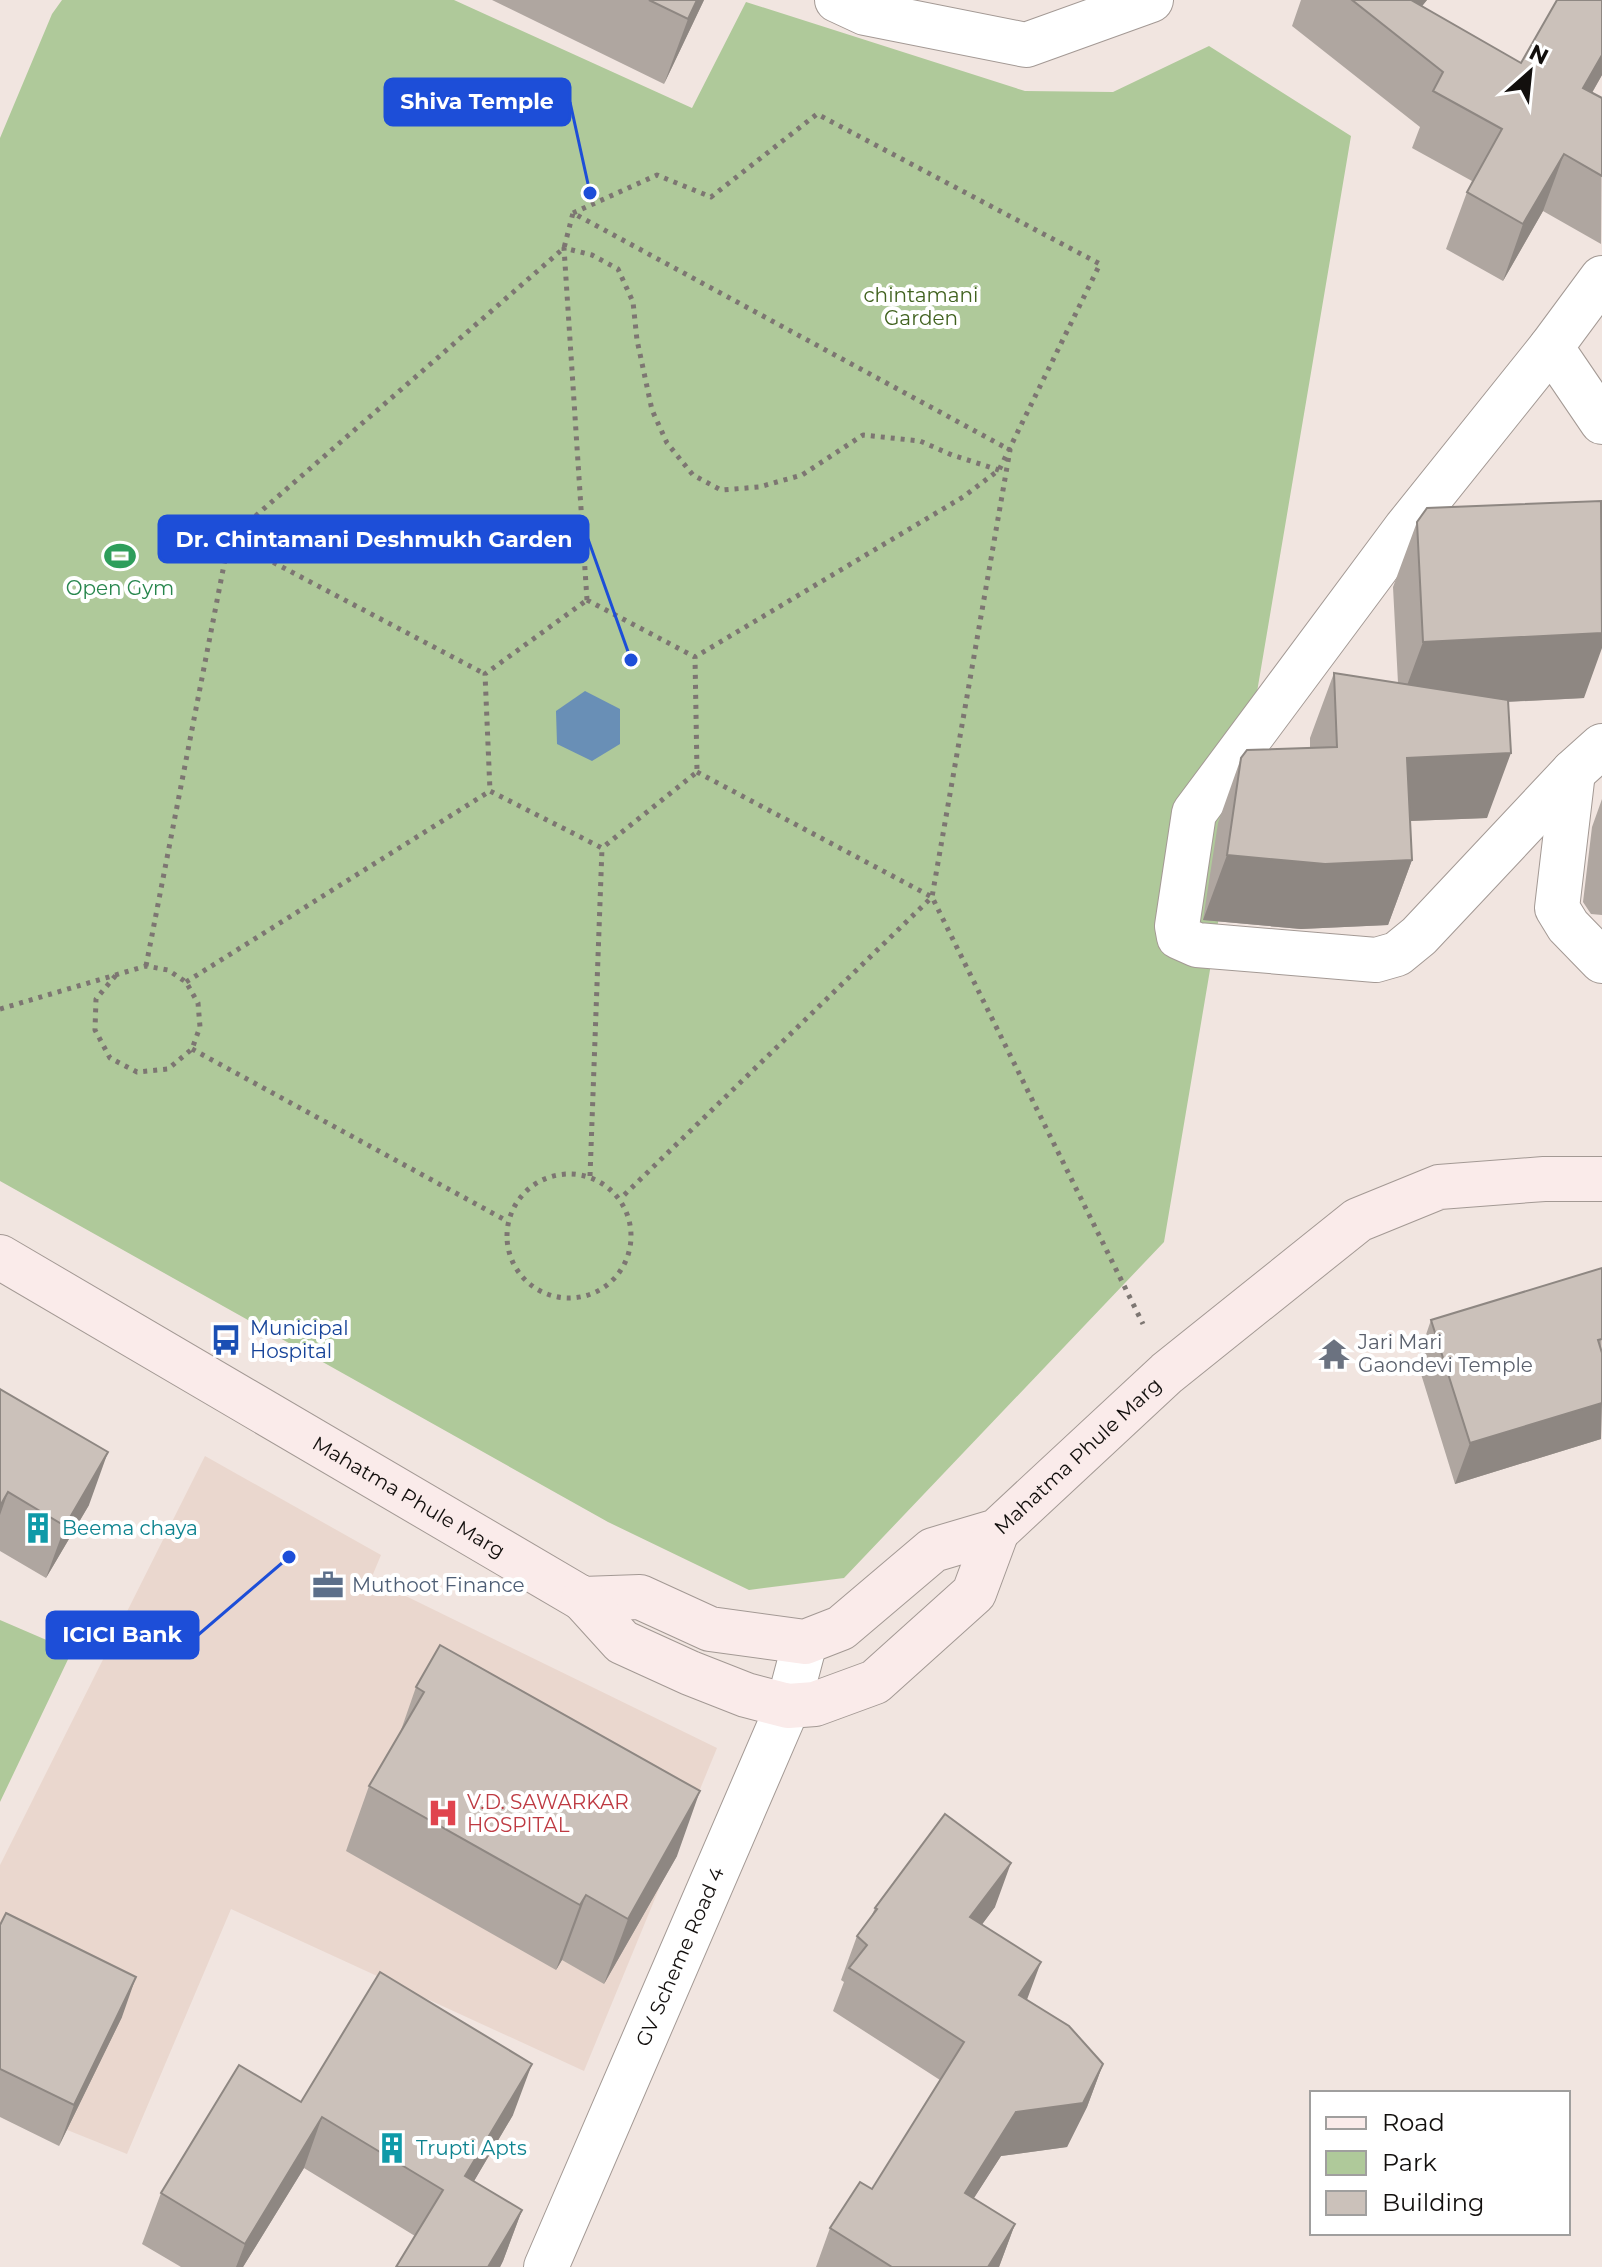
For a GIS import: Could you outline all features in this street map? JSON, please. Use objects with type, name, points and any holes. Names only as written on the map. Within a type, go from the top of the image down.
[{"type":"street","points":[[837,0],[865,13],[1026,45],[1151,0]]},
{"type":"street","points":[[1588,759],[1419,936],[1397,954],[1376,960],[1197,945],[1179,937],[1177,926],[1194,813],[1406,528],[1551,347],[1602,278]]},
{"type":"street","points":[[1551,347],[1602,422]]},
{"type":"street","points":[[1588,759],[1557,908],[1568,926],[1602,961]]},
{"type":"street","name":"Mahatma Phule Marg","points":[[0,1257],[583,1599],[640,1597],[710,1629],[805,1642],[841,1628],[933,1550],[997,1531],[1167,1373],[1358,1220],[1439,1187],[1544,1179],[1602,1179]]},
{"type":"street","points":[[583,1599],[622,1642],[690,1673],[746,1695],[788,1706],[815,1704],[875,1682],[974,1593],[997,1531]]},
{"type":"street","points":[[690,1673],[710,1629]]},
{"type":"street","name":"GV Scheme Road 4","points":[[546,2267],[788,1706],[805,1642]]},
{"type":"path","points":[[573,213],[657,175],[711,197],[817,114],[1100,264],[999,470],[963,497],[695,657]]},
{"type":"path","points":[[573,213],[564,248],[587,600]]},
{"type":"path","points":[[573,213],[1010,450]]},
{"type":"path","points":[[564,248],[592,255],[618,269],[633,302],[637,340],[652,410],[667,443],[693,475],[721,490],[759,487],[802,475],[863,435],[920,441],[999,470]]},
{"type":"path","points":[[146,966],[229,539],[564,248]]},
{"type":"path","points":[[620,1199],[932,897],[1010,450]]},
{"type":"path","points":[[229,539],[485,674]]},
{"type":"path","points":[[587,600],[695,657]]},
{"type":"path","points":[[485,674],[587,600]]},
{"type":"path","points":[[695,657],[697,772]]},
{"type":"path","points":[[485,674],[490,791]]},
{"type":"path","points":[[697,772],[932,897],[1167,1373]]},
{"type":"path","points":[[590,1176],[602,848],[697,772]]},
{"type":"path","points":[[490,791],[602,848]]},
{"type":"path","points":[[186,982],[490,791]]},
{"type":"path","points":[[0,1009],[146,966],[168,970],[186,982],[198,1003],[200,1027],[192,1049],[168,1069],[137,1072],[110,1058],[95,1030],[96,999],[116,975]]},
{"type":"path","points":[[192,1049],[507,1221]]},
{"type":"path","points":[[556,1174],[590,1176],[620,1199],[633,1233],[625,1267],[599,1293],[563,1299],[530,1286],[509,1257],[507,1221],[524,1191],[556,1174]]},
{"type":"shaded area","points":[[205,1456],[381,1555],[371,1579],[717,1748],[584,2071],[231,1909],[127,2154],[0,2103],[0,1865]]},
{"type":"green space","name":"chintamani Garden","points":[[62,0],[454,0],[692,108],[746,2],[1025,91],[1113,92],[1209,46],[1351,136],[1164,1242],[844,1578],[749,1590],[608,1522],[0,1181],[0,138],[52,14]]},
{"type":"green space","points":[[0,1620],[72,1651],[0,1802]]},
{"type":"water","points":[[585,691],[620,709],[620,744],[592,761],[557,744],[556,711]]},
{"type":"building","points":[[649,0],[697,0],[688,19]]},
{"type":"building","points":[[1352,0],[1411,0],[1521,63],[1557,0],[1602,0],[1602,55],[1583,88],[1602,98],[1602,176],[1564,154],[1523,224],[1467,192],[1502,129],[1433,91],[1443,72]]},
{"type":"building","points":[[1601,501],[1602,633],[1423,642],[1417,522],[1427,508]]},
{"type":"building","points":[[1334,673],[1508,700],[1511,753],[1407,758],[1412,860],[1325,864],[1227,855],[1241,758],[1247,750],[1337,747]]},
{"type":"building","points":[[1602,1268],[1602,1339],[1598,1340],[1602,1353],[1602,1403],[1470,1443],[1431,1320]]},
{"type":"building","points":[[0,1389],[108,1452],[65,1526],[8,1492],[0,1506]]},
{"type":"building","points":[[440,1645],[700,1791],[628,1919],[586,1895],[580,1905],[369,1786],[424,1692],[416,1687]]},
{"type":"building","points":[[945,1814],[1011,1863],[970,1917],[1041,1962],[1019,1995],[1069,2026],[1103,2064],[1083,2103],[1016,2112],[965,2193],[1015,2224],[988,2267],[892,2267],[830,2228],[860,2182],[872,2189],[964,2042],[849,1968],[867,1945],[857,1936]]},
{"type":"building","points":[[6,1913],[136,1977],[74,2105],[0,2069],[0,1925]]},
{"type":"building","points":[[380,1972],[532,2064],[465,2176],[522,2210],[488,2267],[396,2267],[443,2190],[322,2117],[245,2244],[161,2193],[239,2065],[301,2102]]},
{"type":"place","name":"Shiva Temple","points":[[590,193]]},
{"type":"place","name":"Open Gym","points":[[120,556]]},
{"type":"place","name":"Dr. Chintamani Deshmukh Garden","points":[[631,660]]},
{"type":"place","name":"Municipal Hospital","points":[[226,1340]]},
{"type":"place","name":"Jari Mari Gaondevi Temple","points":[[1334,1354]]},
{"type":"place","name":"Beema chaya","points":[[38,1528]]},
{"type":"place","name":"ICICI Bank","points":[[289,1557]]},
{"type":"place","name":"Muthoot Finance","points":[[328,1585]]},
{"type":"place","name":"V.D. SAWARKAR HOSPITAL","points":[[443,1813]]},
{"type":"place","name":"Trupti Apts","points":[[392,2148]]}]
